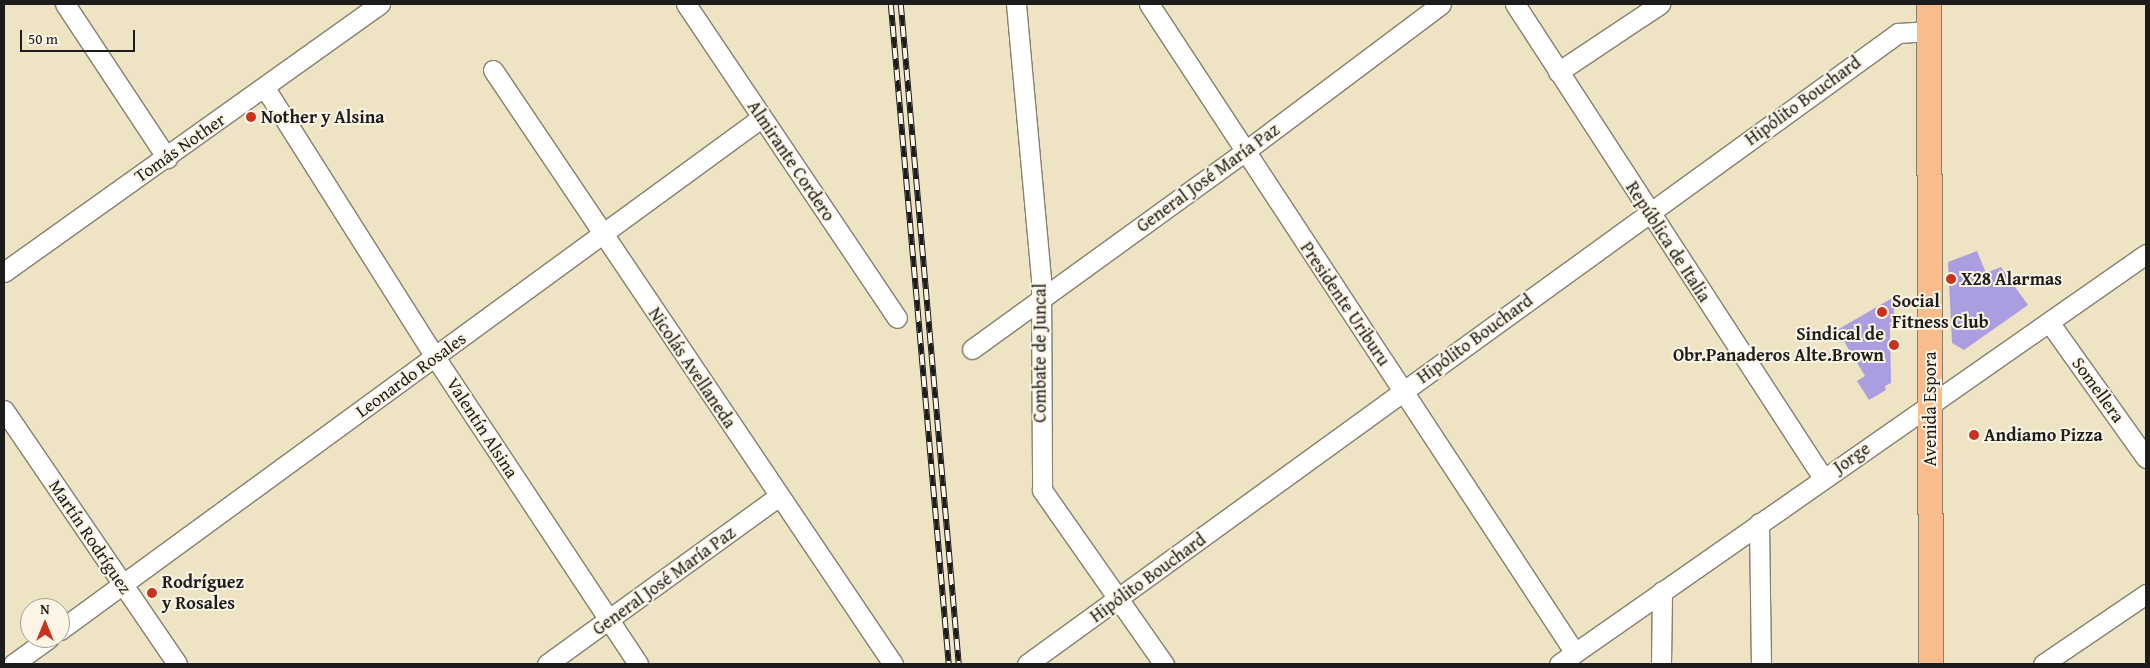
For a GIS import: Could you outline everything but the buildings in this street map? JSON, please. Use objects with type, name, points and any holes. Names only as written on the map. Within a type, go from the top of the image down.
[{"type":"main road","name":"Avenida Espora","points":[[1929,4],[1931,664]]},
{"type":"street","points":[[65,4],[167,158]]},
{"type":"street","name":"Tomás Nother","points":[[4,272],[167,158],[380,4]]},
{"type":"street","name":"Almirante Cordero","points":[[686,4],[897,318]]},
{"type":"street","name":"Combate de Juncal","points":[[1016,4],[1040,300],[1042,490],[1164,664]]},
{"type":"street","name":"Presidente Uriburu","points":[[1149,4],[1244,152],[1575,653]]},
{"type":"street","name":"General José María Paz","points":[[972,349],[1244,152],[1441,4]]},
{"type":"street","name":"República de Italia","points":[[1515,4],[1648,212],[1823,478]]},
{"type":"street","points":[[1558,72],[1660,4]]},
{"type":"street","name":"Hipólito Bouchard","points":[[1027,664],[1404,392],[1648,212],[1898,33],[1929,31]]},
{"type":"street","name":"Nicolás Avellaneda","points":[[493,70],[893,664]]},
{"type":"street","name":"Valentín Alsina","points":[[265,88],[436,357],[638,664]]},
{"type":"street","name":"Leonardo Rosales","points":[[70,623],[603,236],[761,118]]},
{"type":"street","name":"Jorge","points":[[1559,664],[1930,403],[2146,254]]},
{"type":"street","name":"Somellera","points":[[2049,322],[2146,458]]},
{"type":"street","name":"Martín Rodríguez","points":[[4,410],[176,664]]},
{"type":"street","name":"General José María Paz","points":[[547,664],[610,621],[779,496]]},
{"type":"street","points":[[1759,523],[1761,664]]},
{"type":"street","points":[[1662,591],[1662,664]]},
{"type":"street","points":[[2043,664],[2146,594]]},
{"type":"street","points":[[13,664],[35,648]]},
{"type":"railway","points":[[891,4],[949,664]]},
{"type":"railway","points":[[901,4],[959,664]]},
{"type":"place","name":"Nother y Alsina","points":[[251,117]]},
{"type":"place","name":"X28 Alarmas","points":[[1951,279]]},
{"type":"place","name":"Social Fitness Club","points":[[1882,312]]},
{"type":"place","name":"Sindical de Obr.Panaderos Alte.Brown","points":[[1894,345]]},
{"type":"place","name":"Andiamo Pizza","points":[[1974,435]]},
{"type":"place","name":"Rodríguez y Rosales","points":[[152,593]]}]
